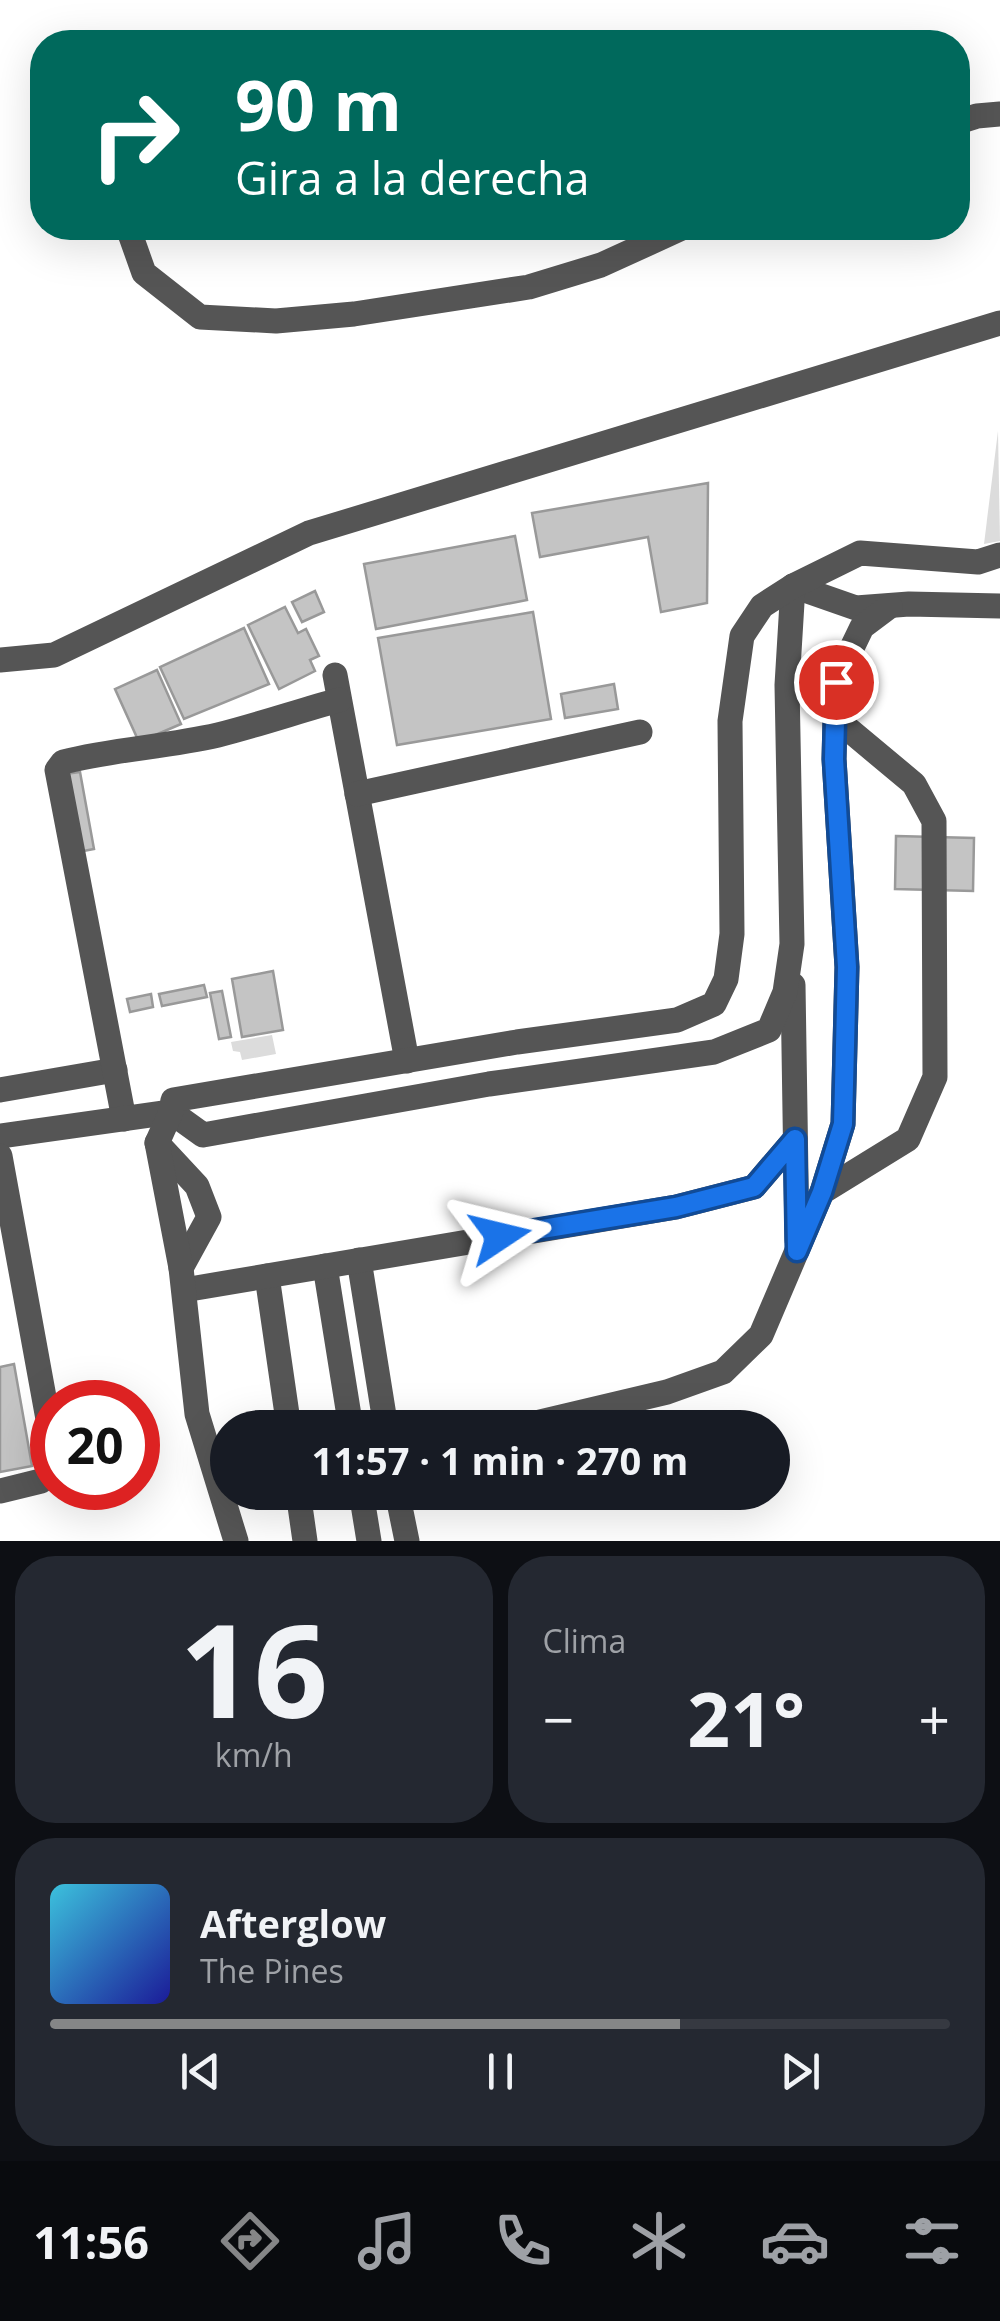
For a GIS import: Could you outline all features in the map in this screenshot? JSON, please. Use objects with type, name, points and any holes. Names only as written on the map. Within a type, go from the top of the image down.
[{"type":"lane","points":[[970,118],[1000,114]]},
{"type":"lane","points":[[132,240],[144,273],[200,317],[276,320],[354,314],[529,287],[602,266],[657,240]]},
{"type":"lane","points":[[0,660],[54,656],[308,533],[1000,324]]},
{"type":"lane","points":[[236,1541],[198,1414],[182,1279],[157,1144],[172,1112],[173,1100],[676,1020],[714,1004],[726,979],[732,934],[730,721],[742,636],[762,606],[793,586],[860,554],[978,562],[1000,555]]},
{"type":"lane","points":[[793,586],[856,608],[1000,606]]},
{"type":"lane","points":[[793,586],[787,685],[797,1251]]},
{"type":"lane","points":[[590,1410],[666,1392],[722,1372],[761,1335],[822,1192],[843,1124],[847,967],[834,759],[836,682],[862,627],[890,606]]},
{"type":"lane","points":[[124,1118],[57,770],[62,762],[100,752],[142,749],[218,734],[337,688],[407,1061]]},
{"type":"lane","points":[[822,1192],[908,1139],[936,1077],[934,822],[914,784],[835,718]]},
{"type":"lane","points":[[357,794],[640,732]]},
{"type":"lane","points":[[0,1136],[172,1112],[202,1135],[489,1084],[714,1052],[769,1030],[785,992],[792,930]]},
{"type":"lane","points":[[0,1090],[114,1070]]},
{"type":"lane","points":[[182,1279],[267,1276],[676,1207],[754,1187],[795,1139]]},
{"type":"lane","points":[[157,1144],[197,1186],[208,1217],[182,1279]]},
{"type":"lane","points":[[0,1156],[41,1380]]},
{"type":"lane","points":[[359,1260],[383,1410]]},
{"type":"lane","points":[[324,1266],[348,1410]]},
{"type":"lane","points":[[267,1276],[286,1410]]},
{"type":"lane","points":[[0,1492],[30,1484]]},
{"type":"lane","points":[[301,1510],[305,1541]]},
{"type":"lane","points":[[364,1510],[369,1541]]},
{"type":"lane","points":[[401,1510],[407,1541]]},
{"type":"shaded area","points":[[998,431],[1000,541],[984,544]]},
{"type":"shaded area","points":[[272,1035],[276,1054],[242,1060],[240,1052],[233,1051],[231,1042]]},
{"type":"building","points":[[708,483],[707,603],[661,612],[648,537],[540,557],[532,513]]},
{"type":"building","points":[[515,536],[527,600],[376,629],[364,564]]},
{"type":"building","points":[[315,591],[324,612],[302,622],[292,602]]},
{"type":"building","points":[[285,607],[298,633],[306,629],[319,656],[310,660],[315,671],[279,689],[248,625]]},
{"type":"building","points":[[533,612],[551,719],[397,745],[378,638]]},
{"type":"building","points":[[244,628],[269,684],[184,719],[160,667]]},
{"type":"building","points":[[157,670],[181,724],[139,742],[115,689]]},
{"type":"building","points":[[614,684],[618,709],[565,718],[561,694]]},
{"type":"building","points":[[80,772],[94,849],[78,852],[65,774]]},
{"type":"building","points":[[896,836],[974,838],[973,891],[895,889]]},
{"type":"building","points":[[273,971],[283,1030],[242,1037],[232,979]]},
{"type":"building","points":[[204,985],[207,997],[162,1006],[159,994]]},
{"type":"building","points":[[222,991],[231,1037],[219,1039],[210,993]]},
{"type":"building","points":[[151,994],[153,1007],[130,1012],[127,999]]},
{"type":"building","points":[[14,1364],[30,1466],[0,1472],[0,1367]]},
{"type":"route","points":[[500,1236],[676,1207],[754,1187],[795,1139],[797,1251],[822,1192],[843,1124],[847,967],[834,759],[836,682]]}]
